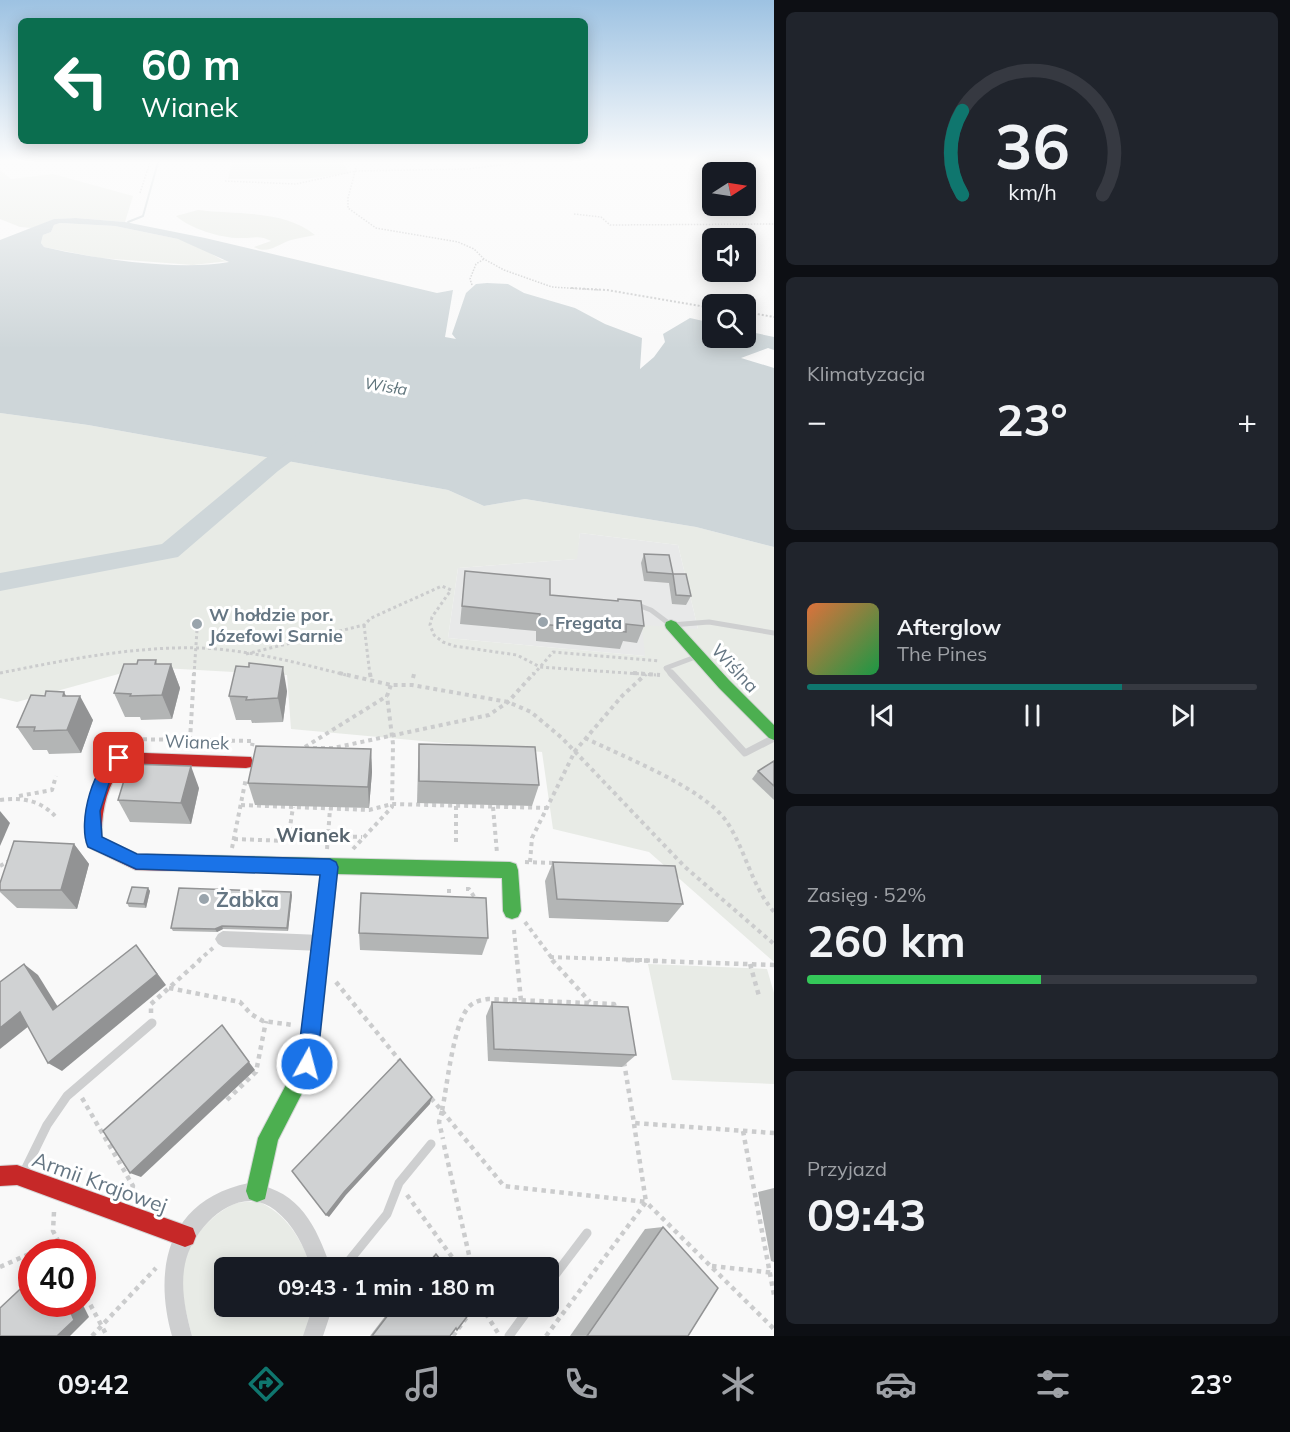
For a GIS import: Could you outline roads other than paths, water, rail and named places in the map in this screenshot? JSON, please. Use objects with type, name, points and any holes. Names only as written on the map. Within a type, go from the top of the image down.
[{"type":"street","name":"Wiślna","points":[[672,625],[698,656],[774,736]]},
{"type":"street","name":"Wianek","points":[[248,762],[119,758],[102,780],[92,811],[94,842],[136,862],[328,861],[351,866],[510,870],[512,911]]},
{"type":"street","points":[[257,1191],[268,1138],[307,1064],[328,861]]},
{"type":"street","points":[[223,939],[321,943]]},
{"type":"street","name":"Armii Krajowej","points":[[0,1176],[17,1174],[185,1236]]},
{"type":"street","points":[[182,1336],[176,1315],[173,1288],[175,1264],[185,1236],[203,1212],[222,1199],[240,1192],[257,1191],[275,1198],[292,1211],[304,1228],[318,1257]]},
{"type":"street","points":[[313,1336],[319,1317]]},
{"type":"lane","points":[[625,604],[636,604],[651,610],[672,625],[690,621],[705,622],[774,633]]},
{"type":"lane","points":[[698,656],[666,668],[745,753],[774,736]]},
{"type":"lane","points":[[22,1176],[47,1125],[67,1096],[152,1023]]},
{"type":"lane","points":[[352,1257],[387,1214],[399,1183],[431,1144]]},
{"type":"lane","points":[[559,1270],[587,1233]]},
{"type":"lane","points":[[509,1336],[523,1317]]},
{"type":"water","name":"Wisła","points":[[40,224],[56,224],[51,232],[43,235],[41,243],[44,247],[112,259],[186,265],[229,262],[178,239],[115,226],[85,224],[137,224],[205,238],[437,293],[453,290],[445,337],[456,339],[452,334],[466,293],[476,284],[508,284],[524,293],[575,308],[605,324],[642,338],[640,369],[654,357],[665,342],[663,334],[690,318],[702,321],[702,348],[756,348],[756,333],[774,337],[774,350],[768,348],[741,358],[774,368],[774,547],[696,527],[525,499],[484,506],[448,490],[88,425],[0,413],[0,240]]},
{"type":"waterway","points":[[0,582],[169,551],[270,466],[309,437]]},
{"type":"place","name":"Fregata","points":[[543,622]]},
{"type":"place","name":"W hołdzie por. Józefowi Sarnie","points":[[197,624]]},
{"type":"place","name":"Żabka","points":[[204,899]]},
{"type":"district","name":"Wianek","points":[[313,834]]}]
